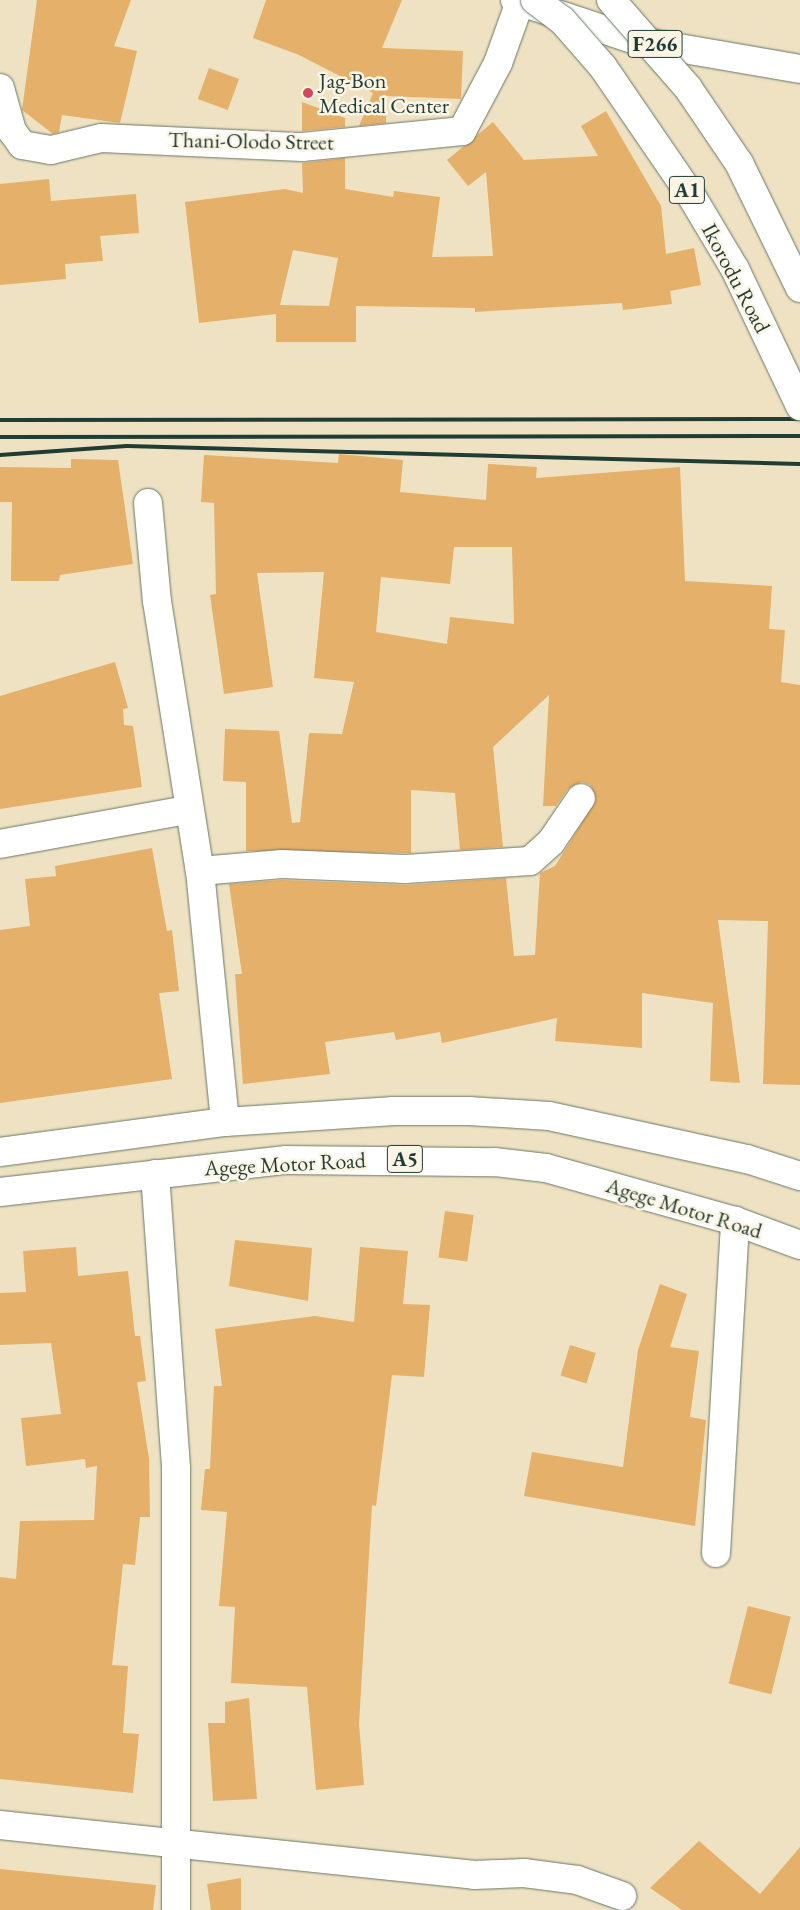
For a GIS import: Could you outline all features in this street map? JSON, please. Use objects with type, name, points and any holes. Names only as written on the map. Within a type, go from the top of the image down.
[{"type":"main road","points":[[610,0],[612,19],[638,41]]},
{"type":"main road","name":"A1","points":[[610,0],[688,88],[734,156],[800,288]]},
{"type":"main road","name":"F266","points":[[523,1],[638,41],[800,69]]},
{"type":"main road","name":"Thani-Olodo Street","points":[[0,88],[12,131],[22,145],[51,150],[101,138],[302,147],[462,131],[498,63],[523,1]]},
{"type":"main road","name":"Ikorodu Road","points":[[523,1],[562,20],[603,67],[692,197],[735,269],[800,406]]},
{"type":"main road","points":[[148,503],[157,601],[188,810],[200,871],[225,1122]]},
{"type":"main road","points":[[200,871],[282,864],[405,869],[530,862],[551,842],[581,798]]},
{"type":"main road","points":[[0,844],[188,810]]},
{"type":"main road","name":"Agege Motor Road","points":[[0,1152],[225,1122],[394,1111],[549,1116],[747,1159],[800,1176]]},
{"type":"main road","name":"Agege Motor Road","points":[[0,1192],[286,1160],[494,1162],[546,1168],[735,1221],[800,1245]]},
{"type":"main road","points":[[155,1174],[176,1469],[173,1844],[176,1910]]},
{"type":"main road","points":[[716,1553],[735,1221]]},
{"type":"main road","points":[[0,1825],[474,1875],[524,1872],[586,1884],[622,1896]]},
{"type":"building","points":[[37,0],[131,0],[114,46],[137,51],[120,123],[62,115],[59,132],[53,134],[22,110]]},
{"type":"building","points":[[266,0],[402,0],[382,48],[463,51],[461,99],[386,96],[386,123],[359,126],[373,93],[299,55],[253,38]]},
{"type":"building","points":[[209,68],[239,79],[228,110],[198,99]]},
{"type":"building","points":[[302,102],[345,118],[345,127],[302,131]]},
{"type":"building","points":[[606,111],[661,206],[666,254],[694,248],[701,285],[670,291],[672,304],[623,310],[622,303],[475,312],[475,308],[356,306],[356,342],[276,342],[276,314],[199,323],[185,202],[285,189],[303,193],[302,163],[345,158],[345,189],[393,197],[394,191],[440,197],[432,257],[493,256],[486,172],[468,186],[447,160],[493,122],[524,160],[598,156],[581,126]],"holes":[[[293,250],[338,258],[329,306],[280,305]]]},
{"type":"building","points":[[49,179],[51,201],[136,194],[139,233],[100,236],[103,261],[65,264],[66,279],[0,285],[0,184]]},
{"type":"building","points":[[339,454],[403,460],[400,492],[486,500],[488,464],[537,467],[536,478],[680,467],[685,581],[772,586],[769,629],[785,630],[781,682],[800,685],[800,1085],[763,1084],[768,921],[718,920],[740,1083],[710,1081],[713,1003],[642,993],[642,1048],[555,1041],[557,1018],[442,1043],[440,1032],[396,1040],[394,1032],[325,1042],[330,1074],[243,1084],[235,974],[242,974],[229,884],[282,880],[406,885],[506,878],[514,956],[535,955],[540,873],[555,866],[596,800],[590,785],[582,782],[568,789],[556,806],[543,806],[549,695],[493,747],[503,847],[460,850],[455,793],[411,790],[411,853],[246,851],[246,782],[223,781],[225,729],[279,731],[292,823],[300,822],[309,733],[342,734],[354,682],[314,678],[324,572],[257,573],[273,687],[224,694],[210,595],[216,594],[214,503],[201,502],[204,455],[338,463]],"holes":[[[454,547],[512,547],[514,624],[450,617],[447,644],[376,632],[381,577],[450,584]]]},
{"type":"building","points":[[71,459],[118,460],[133,564],[60,575],[59,581],[11,581],[12,502],[0,502],[0,467],[71,468]]},
{"type":"building","points":[[115,662],[128,708],[123,709],[124,725],[133,726],[142,787],[0,809],[0,696]]},
{"type":"building","points":[[152,848],[167,931],[172,930],[179,991],[159,993],[172,1079],[0,1103],[0,930],[30,926],[25,879],[56,876],[55,866]]},
{"type":"building","points":[[445,1211],[474,1215],[467,1262],[438,1258]]},
{"type":"building","points":[[235,1240],[312,1248],[308,1301],[229,1286]]},
{"type":"building","points":[[76,1247],[78,1276],[128,1271],[135,1336],[140,1336],[146,1381],[137,1382],[149,1459],[150,1517],[140,1517],[135,1565],[123,1564],[112,1665],[128,1666],[123,1733],[139,1734],[133,1793],[0,1779],[0,1577],[16,1579],[20,1521],[94,1520],[97,1466],[86,1468],[85,1459],[26,1466],[21,1418],[61,1414],[51,1343],[0,1345],[0,1293],[26,1292],[23,1251]]},
{"type":"building","points":[[360,1247],[408,1251],[403,1304],[430,1305],[424,1377],[392,1375],[376,1506],[372,1505],[359,1724],[364,1785],[316,1790],[307,1687],[231,1683],[235,1607],[219,1606],[227,1512],[201,1510],[205,1469],[210,1469],[214,1386],[222,1386],[215,1329],[315,1316],[354,1322]]},
{"type":"building","points":[[660,1284],[687,1294],[670,1347],[699,1351],[690,1417],[706,1420],[695,1526],[524,1496],[532,1452],[623,1467],[638,1350]]},
{"type":"building","points":[[570,1345],[596,1353],[586,1383],[561,1376]]},
{"type":"building","points":[[748,1606],[791,1617],[771,1694],[729,1684]]},
{"type":"building","points":[[249,1698],[257,1799],[213,1801],[208,1723],[225,1723],[225,1702]]},
{"type":"building","points":[[699,1841],[760,1894],[800,1847],[800,1910],[682,1910],[650,1888]]},
{"type":"building","points":[[0,1869],[156,1885],[153,1910],[0,1910]]},
{"type":"building","points":[[241,1878],[241,1910],[211,1910],[207,1884]]},
{"type":"railway","points":[[0,420],[800,419]]},
{"type":"railway","points":[[0,437],[800,436]]},
{"type":"railway","points":[[0,455],[127,446],[800,464]]},
{"type":"place","name":"Jag-Bon Medical Center","points":[[308,93]]}]
